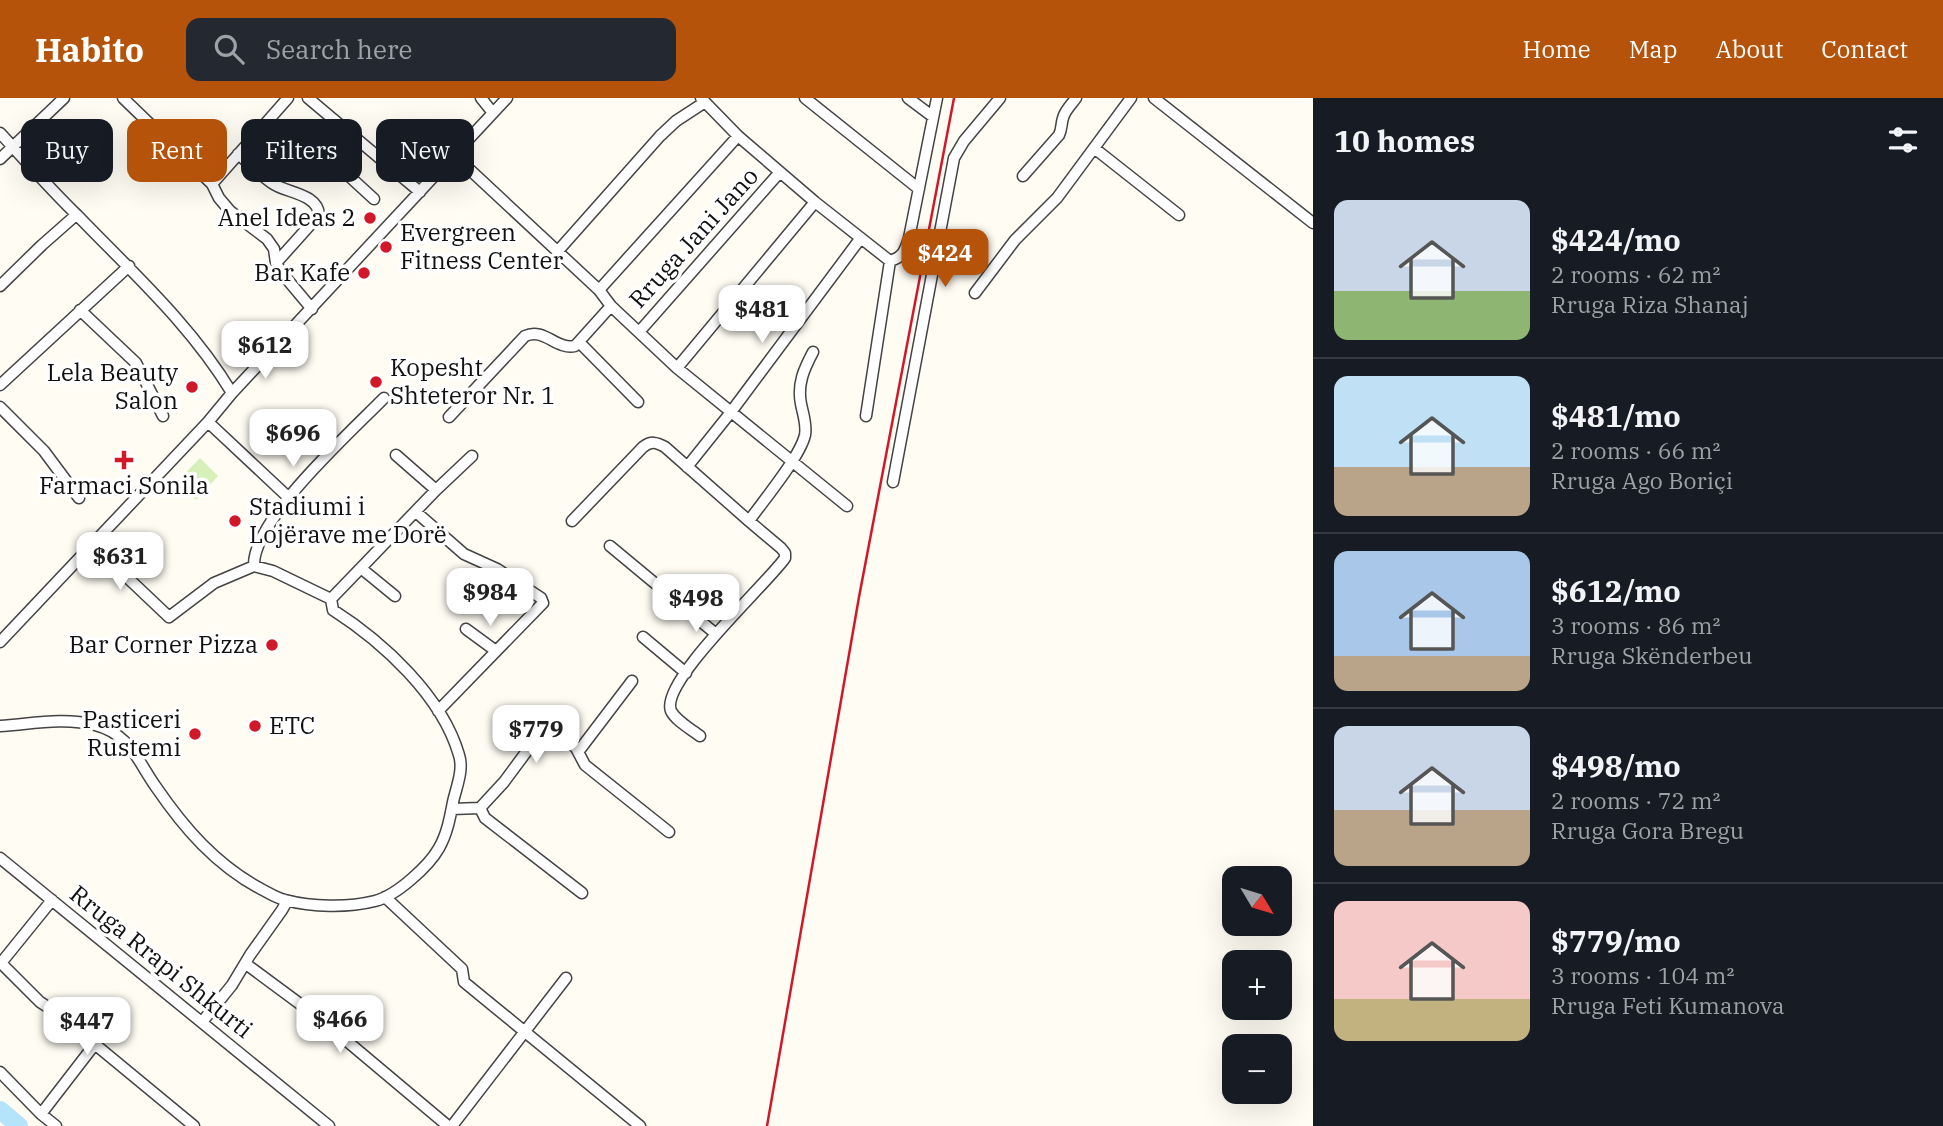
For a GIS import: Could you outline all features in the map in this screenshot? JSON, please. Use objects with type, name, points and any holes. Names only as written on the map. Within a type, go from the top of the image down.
[{"type":"street","points":[[0,159],[64,98]]},
{"type":"street","points":[[123,98],[212,184],[230,211],[267,239],[274,249],[276,263],[281,272],[312,309]]},
{"type":"street","points":[[269,119],[288,98]]},
{"type":"street","points":[[308,98],[420,192]]},
{"type":"street","points":[[481,98],[493,113]]},
{"type":"street","points":[[474,133],[507,98]]},
{"type":"street","points":[[805,98],[919,189]]},
{"type":"street","points":[[908,98],[932,116]]},
{"type":"street","points":[[890,261],[899,258],[905,250],[937,98]]},
{"type":"street","points":[[893,482],[954,158],[964,141],[1000,98]]},
{"type":"street","points":[[1023,176],[1059,135],[1066,111],[1076,98]]},
{"type":"street","points":[[975,293],[1015,240],[1058,198],[1131,98]]},
{"type":"street","points":[[1154,98],[1313,223]]},
{"type":"street","points":[[557,252],[660,136],[703,100],[738,136],[890,261]]},
{"type":"street","points":[[0,132],[196,341],[232,393]]},
{"type":"street","points":[[598,290],[738,136]]},
{"type":"street","points":[[1094,148],[1179,215]]},
{"type":"street","points":[[212,184],[241,151]]},
{"type":"street","points":[[238,154],[274,185],[296,191],[320,211],[276,263]]},
{"type":"street","name":"Rruga Jani Jano","points":[[639,332],[780,172]]},
{"type":"street","points":[[474,174],[677,368],[847,506]]},
{"type":"street","points":[[356,182],[374,199]]},
{"type":"street","points":[[0,642],[429,182]]},
{"type":"street","points":[[677,368],[815,202]]},
{"type":"street","points":[[0,286],[76,215]]},
{"type":"street","points":[[687,467],[860,239]]},
{"type":"street","points":[[866,416],[890,261]]},
{"type":"street","points":[[0,385],[129,267]]},
{"type":"street","points":[[449,417],[525,336],[537,333],[569,347],[580,342],[611,306]]},
{"type":"street","points":[[80,310],[136,363],[163,416]]},
{"type":"street","points":[[580,342],[638,402]]},
{"type":"street","points":[[749,521],[800,447],[805,433],[799,390],[813,352]]},
{"type":"street","points":[[254,566],[257,550],[288,497],[384,398]]},
{"type":"street","points":[[0,407],[44,451],[79,498]]},
{"type":"street","points":[[208,422],[288,497]]},
{"type":"street","points":[[572,522],[649,443],[657,442],[785,553],[785,558],[716,634],[672,696],[671,712],[700,736]]},
{"type":"street","points":[[396,455],[436,490]]},
{"type":"street","points":[[331,599],[472,456]]},
{"type":"street","points":[[416,512],[464,554],[497,569],[542,600],[542,605],[438,711]]},
{"type":"street","points":[[92,544],[169,617],[214,583],[254,566],[273,571],[331,599]]},
{"type":"street","points":[[610,546],[716,634]]},
{"type":"street","points":[[362,569],[395,596]]},
{"type":"street","points":[[0,726],[65,720],[95,724],[113,732],[124,739],[179,820],[200,843],[222,864],[251,883],[287,901],[338,905],[376,901],[386,897],[432,858],[444,837],[452,809],[460,760],[438,711],[425,693],[391,655],[356,624],[333,610],[331,599]]},
{"type":"street","points":[[466,629],[496,651]]},
{"type":"street","points":[[643,637],[686,673]]},
{"type":"street","points":[[578,752],[632,681]]},
{"type":"street","points":[[452,809],[480,808],[546,729],[558,733],[576,748],[584,765],[669,832]]},
{"type":"street","points":[[480,808],[485,818],[582,893]]},
{"type":"street","name":"Rruga Rrapi Shkurti","points":[[0,858],[329,1126]]},
{"type":"street","points":[[386,897],[462,970],[464,982],[640,1126]]},
{"type":"street","points":[[52,900],[1,963],[40,1002],[194,1126]]},
{"type":"street","points":[[202,1022],[232,985],[287,901]]},
{"type":"street","points":[[246,964],[323,1021],[450,1126],[566,978]]},
{"type":"street","points":[[41,1114],[95,1044]]},
{"type":"street","points":[[0,1072],[56,1126]]},
{"type":"green space","points":[[200,458],[218,476],[196,500],[177,482]]},
{"type":"waterway","points":[[0,1110],[19,1126]]},
{"type":"railway","points":[[767,1126],[859,597],[954,98]]},
{"type":"place","name":"Anel Ideas 2","points":[[370,218]]},
{"type":"place","name":"Evergreen Fitness Center","points":[[386,247]]},
{"type":"place","name":"Bar Kafe","points":[[364,273]]},
{"type":"place","name":"Kopesht Shteteror Nr. 1","points":[[376,382]]},
{"type":"place","name":"Lela Beauty Salon","points":[[192,387]]},
{"type":"place","name":"Farmaci Sonila","points":[[124,460]]},
{"type":"place","name":"Stadiumi i Lojërave me Dorë","points":[[235,521]]},
{"type":"place","name":"Bar Corner Pizza","points":[[272,645]]},
{"type":"place","name":"ETC","points":[[255,726]]},
{"type":"place","name":"Pasticeri Rustemi","points":[[195,734]]}]
